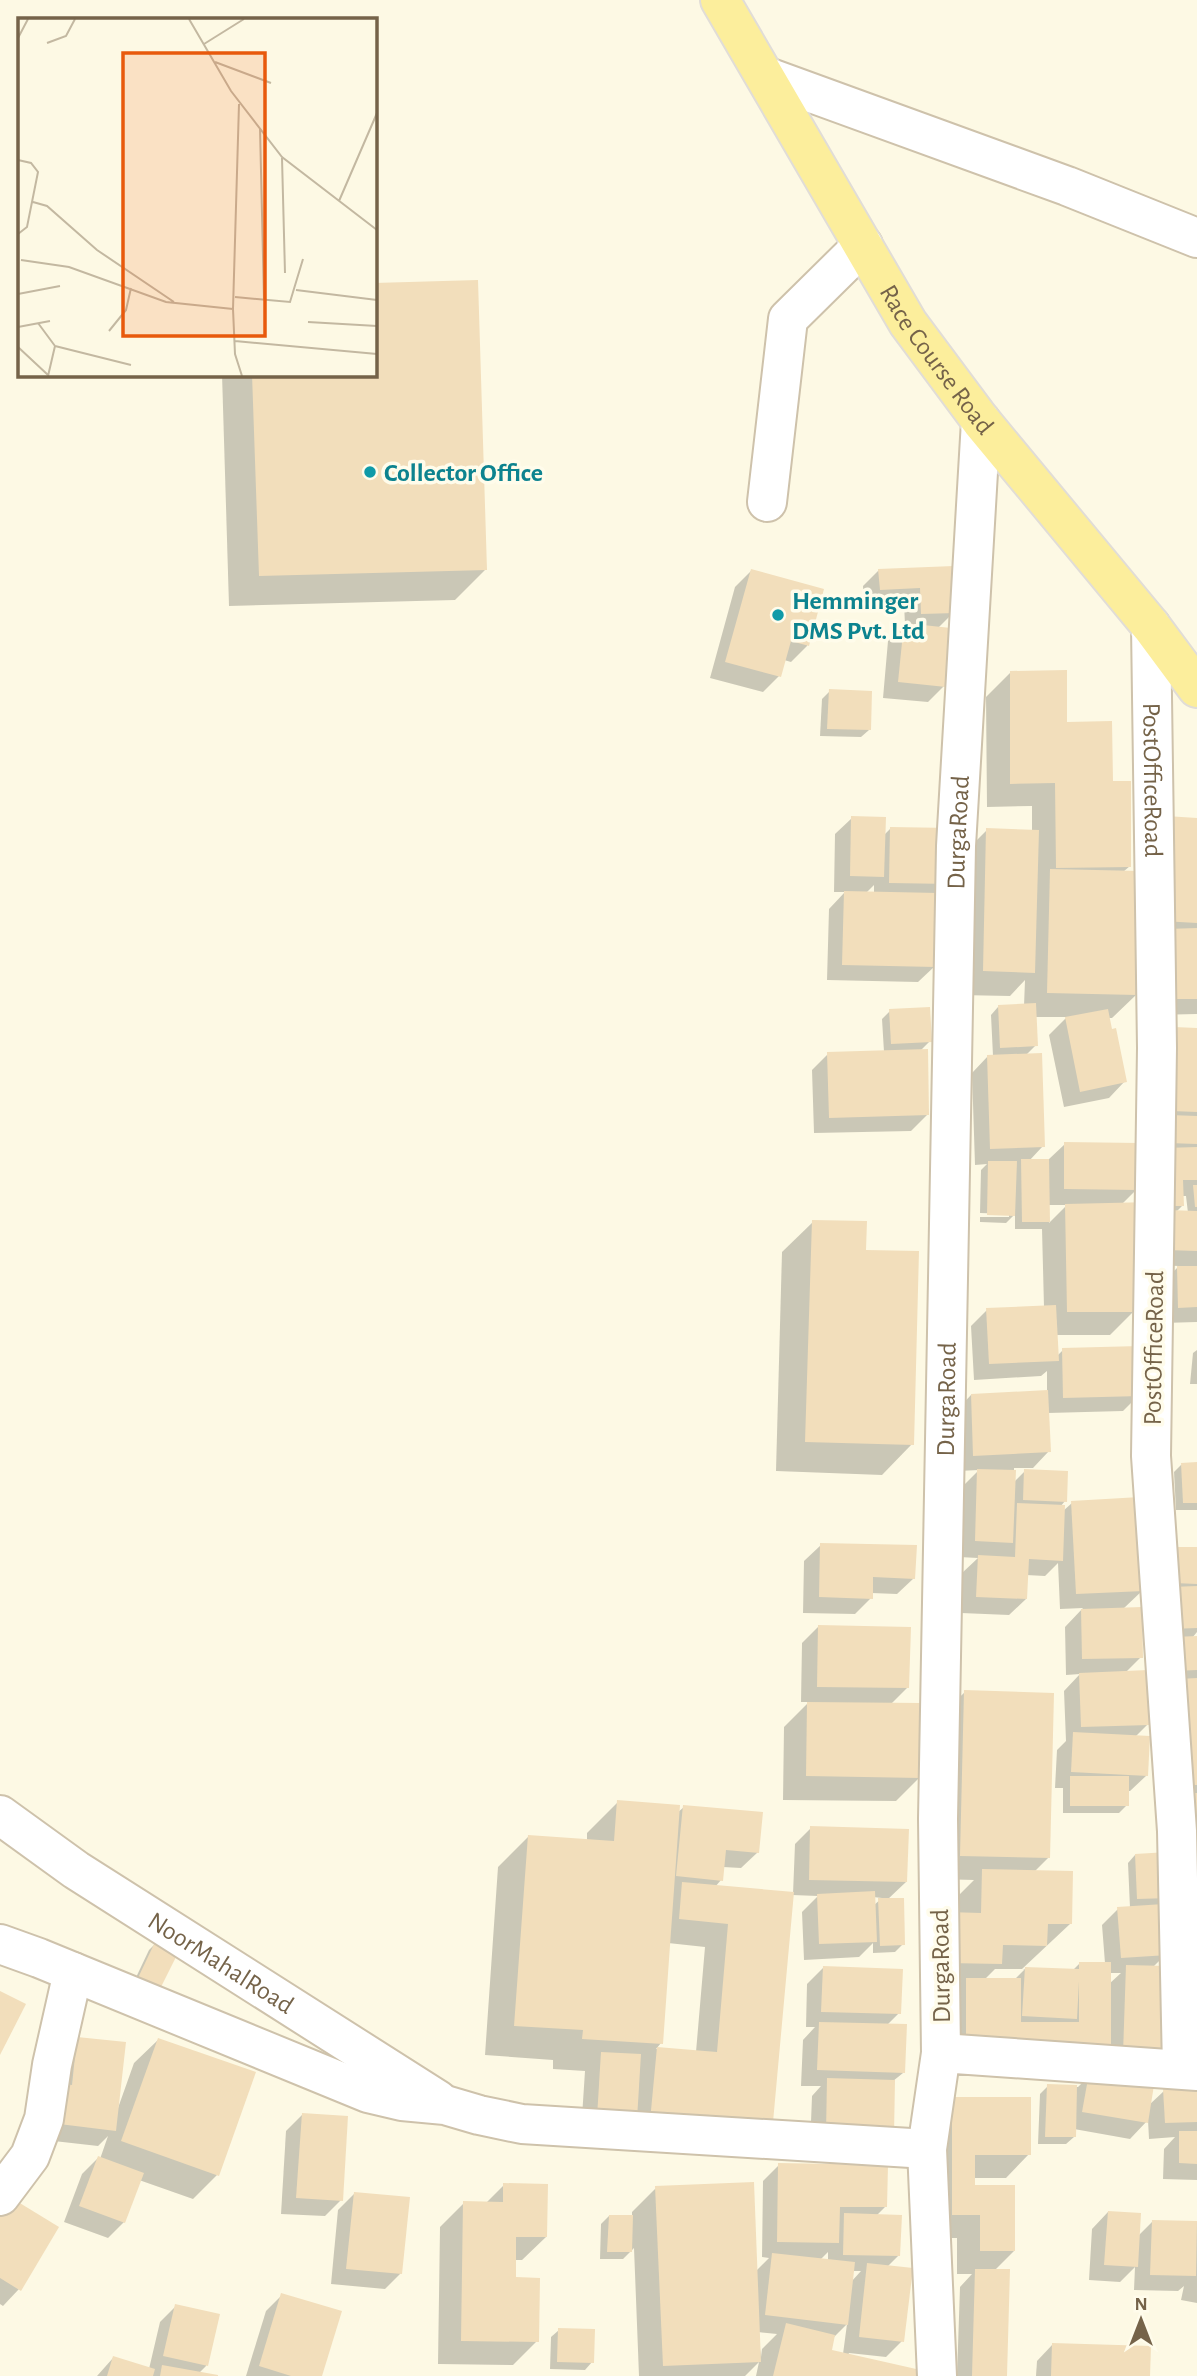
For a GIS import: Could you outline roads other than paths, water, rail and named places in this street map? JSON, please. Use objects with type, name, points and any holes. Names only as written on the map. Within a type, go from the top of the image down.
[{"type":"main road","name":"Race Course Road","points":[[720,0],[908,323],[981,421],[1151,626],[1197,688]]},
{"type":"street","points":[[765,76],[1068,186],[1197,238]]},
{"type":"street","points":[[766,502],[788,319],[863,245]]},
{"type":"street","name":"DurgaRoad","points":[[937,2376],[927,2149],[941,2053],[938,1819],[956,860],[981,421]]},
{"type":"street","name":"PostOfficeRoad","points":[[1151,626],[1157,1048],[1151,1455],[1177,1831],[1189,2069]]},
{"type":"street","name":"NoorMahalRoad","points":[[0,1815],[76,1870],[445,2105]]},
{"type":"street","points":[[0,1944],[368,2094],[402,2101],[445,2105],[522,2124],[927,2149]]},
{"type":"street","points":[[0,2196],[30,2156],[44,2119],[52,2066],[73,1972]]},
{"type":"street","points":[[941,2053],[1189,2069]]},
{"type":"place","name":"Collector Office","points":[[370,472]]},
{"type":"place","name":"Hemminger DMS Pvt. Ltd","points":[[778,615]]}]
